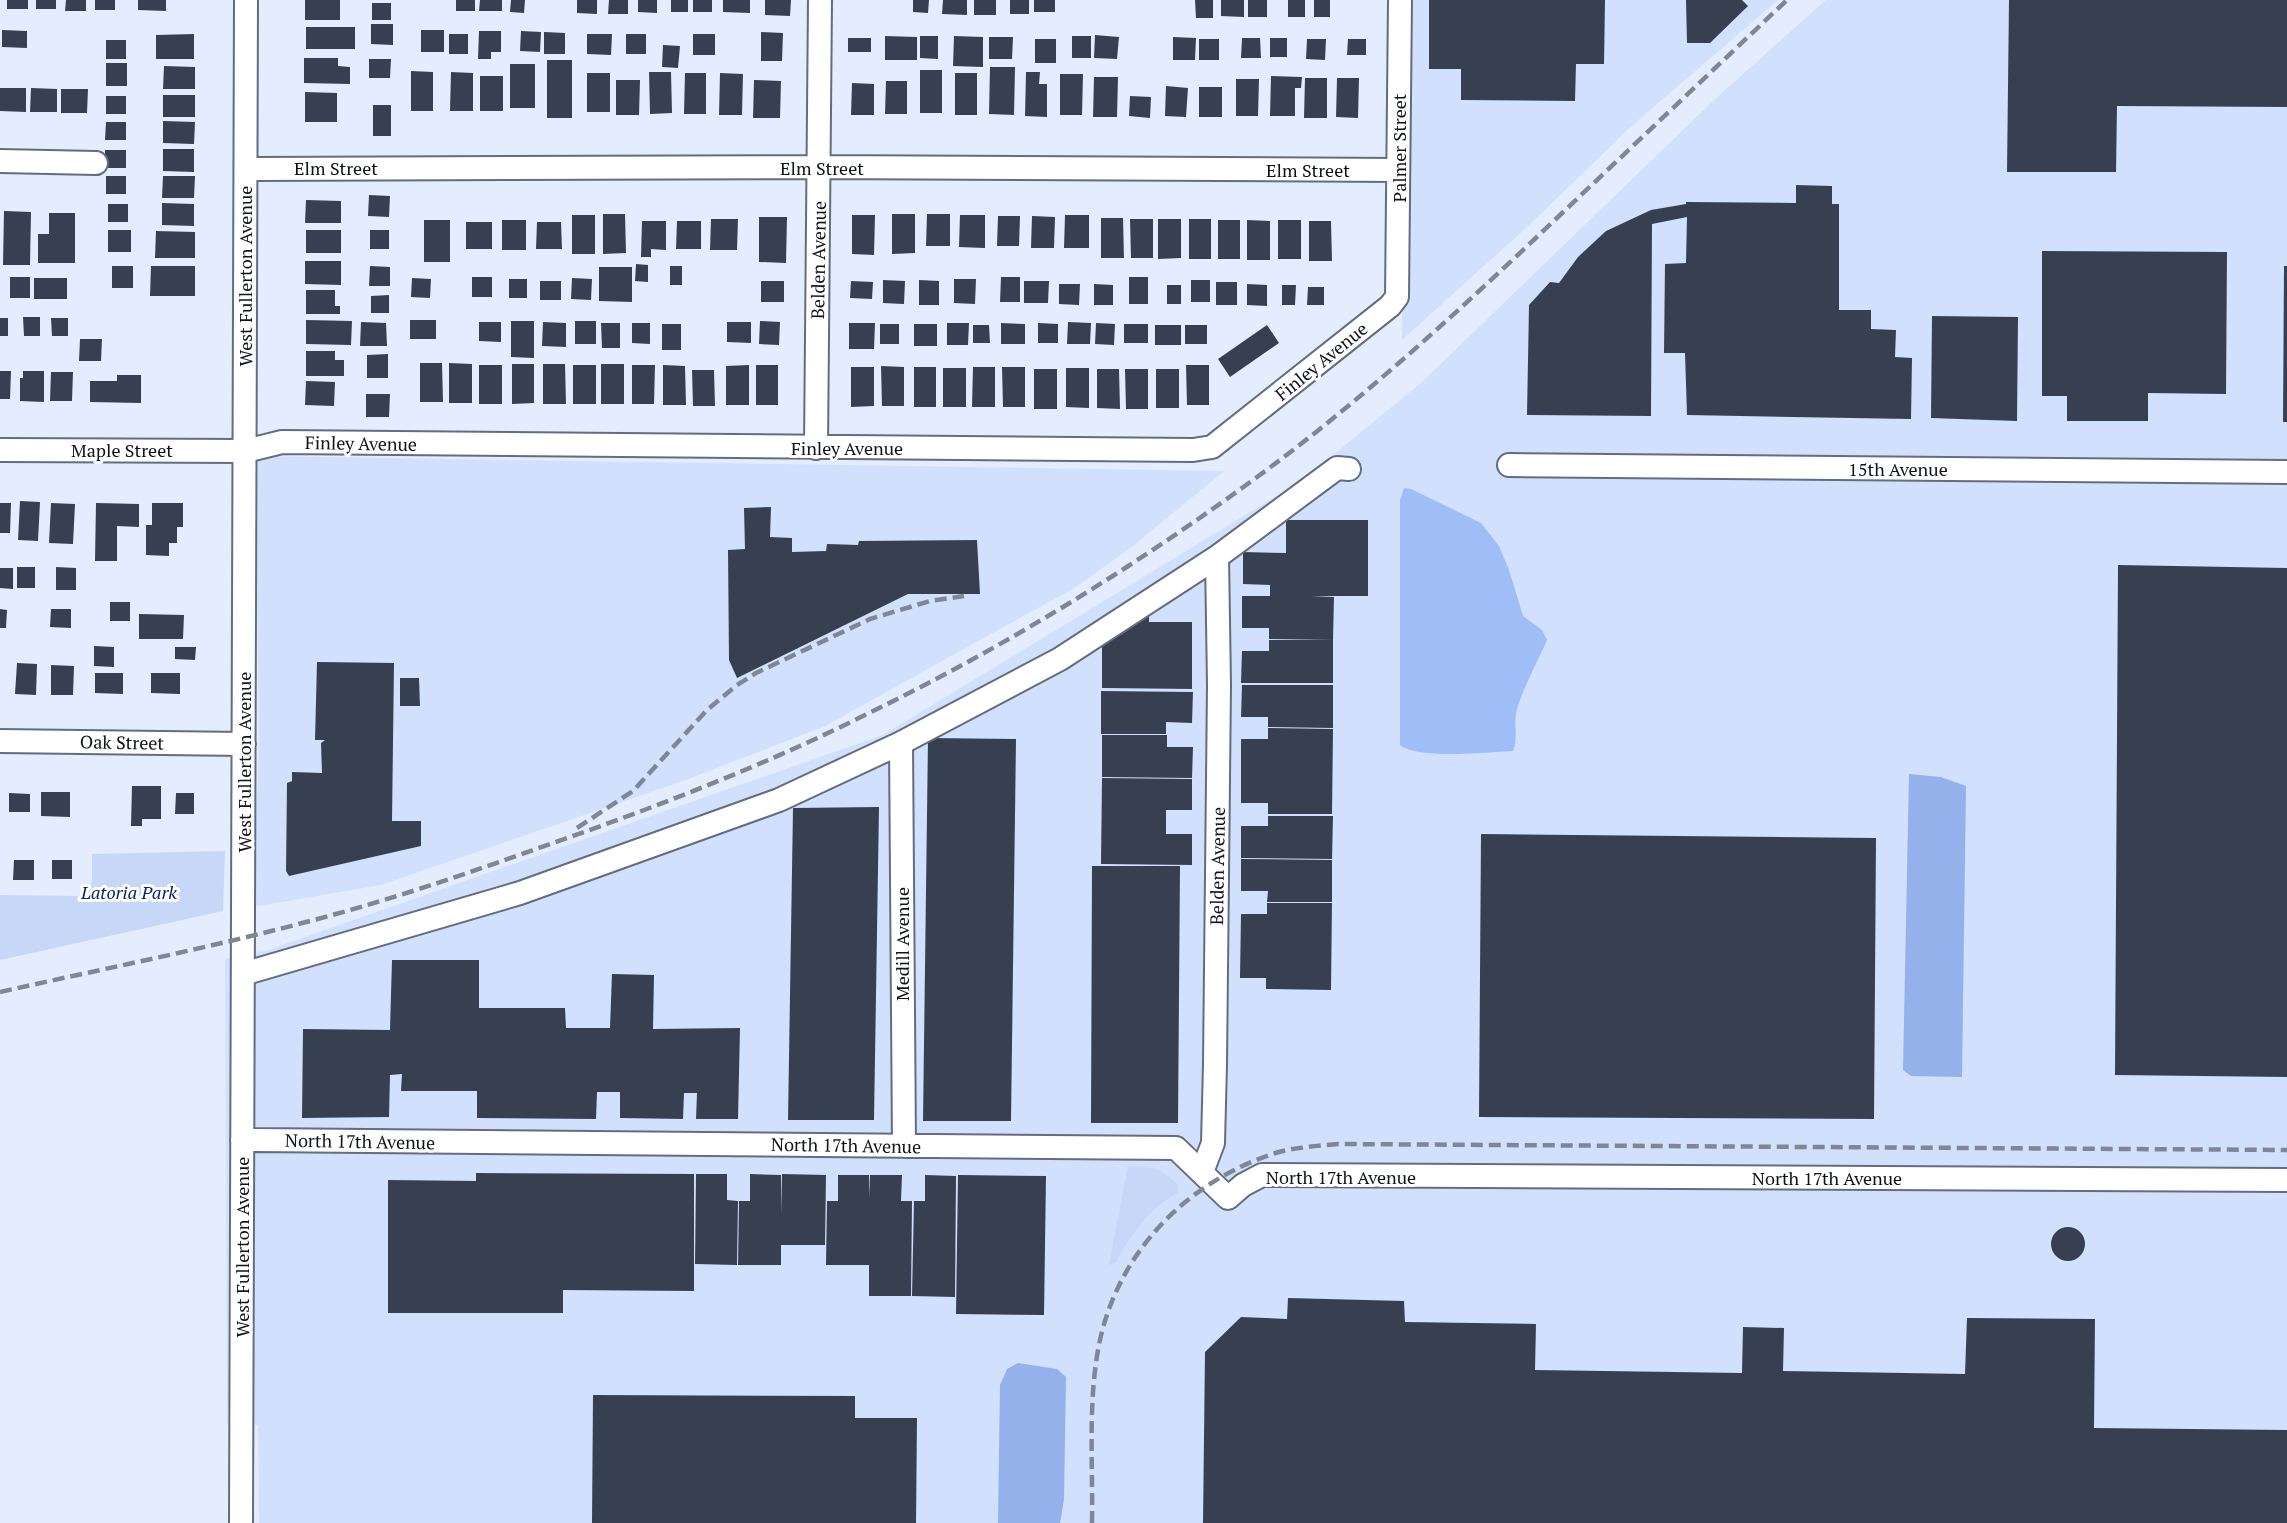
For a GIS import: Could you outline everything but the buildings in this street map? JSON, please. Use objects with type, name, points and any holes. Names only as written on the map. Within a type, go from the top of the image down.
[{"type":"street","name":"West Fullerton Avenue","points":[[241,1523],[246,0]]},
{"type":"street","name":"Belden Avenue","points":[[816,448],[820,0]]},
{"type":"street","name":"Palmer Street","points":[[1397,297],[1400,0]]},
{"type":"street","points":[[0,161],[96,163]]},
{"type":"street","name":"Elm Street","points":[[246,169],[819,167],[1398,170]]},
{"type":"street","name":"Finley Avenue","points":[[245,451],[282,442],[1193,450],[1212,447],[1390,306],[1397,297]]},
{"type":"street","name":"Maple Street","points":[[0,450],[245,451]]},
{"type":"street","name":"15th Avenue","points":[[1509,465],[2287,472]]},
{"type":"street","points":[[243,974],[520,893],[779,800],[901,742],[1060,659],[1217,557],[1337,468],[1350,470]]},
{"type":"street","name":"Belden Avenue","points":[[1202,1172],[1213,1143],[1215,1064],[1219,697],[1217,557]]},
{"type":"street","name":"Oak Street","points":[[0,741],[244,744]]},
{"type":"street","name":"Medill Avenue","points":[[901,742],[904,1146]]},
{"type":"street","name":"North 17th Avenue","points":[[242,1140],[1176,1148],[1228,1198],[1243,1185],[1262,1175],[2287,1180]]},
{"type":"shaded area","points":[[1404,0],[1778,0],[1635,123],[1527,227],[1402,340]]},
{"type":"shaded area","points":[[1826,0],[2287,0],[2287,1523],[259,1523],[258,1425],[227,1423],[225,959],[265,951],[883,735],[1303,480],[1422,382],[1714,100]]},
{"type":"shaded area","points":[[256,456],[1224,471],[1133,546],[1076,587],[825,726],[683,781],[381,885],[252,907],[259,752]]},
{"type":"shaded area","points":[[1404,488],[1411,489],[1481,523],[1499,546],[1523,616],[1542,630],[1547,640],[1518,706],[1513,751],[1438,754],[1410,750],[1400,745],[1400,500]]},
{"type":"shaded area","points":[[1909,774],[1941,777],[1966,786],[1962,1077],[1911,1076],[1903,1070]]},
{"type":"shaded area","points":[[1018,1363],[1057,1369],[1066,1377],[1064,1499],[1060,1523],[998,1523],[1000,1385],[1007,1369]]},
{"type":"green space","name":"Latoria Park","points":[[225,851],[223,911],[0,960],[0,895],[82,896],[92,882],[92,854]]},
{"type":"green space","points":[[1128,1166],[1150,1167],[1161,1171],[1178,1185],[1178,1193],[1150,1214],[1135,1232],[1116,1262],[1111,1265],[1109,1264]]},
{"type":"railway","points":[[0,992],[268,932],[364,906],[479,869],[620,819],[785,753],[963,665],[1058,610],[1151,551],[1242,488],[1325,425],[1483,288],[1787,0]]},
{"type":"railway","points":[[577,828],[633,791],[707,710],[737,685],[756,673],[870,619],[930,601],[964,596]]},
{"type":"railway","points":[[1092,1523],[1092,1414],[1095,1371],[1107,1315],[1121,1282],[1138,1253],[1160,1226],[1186,1202],[1214,1181],[1279,1152],[1338,1144],[2287,1150]]}]
